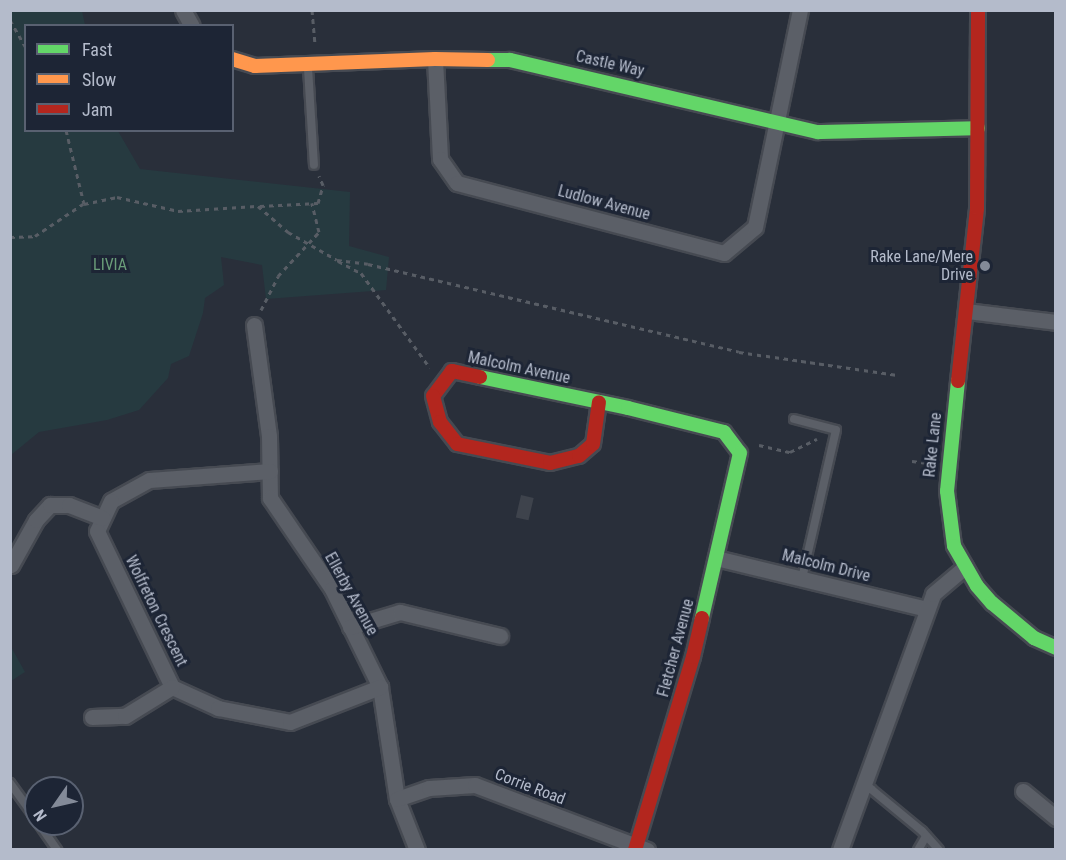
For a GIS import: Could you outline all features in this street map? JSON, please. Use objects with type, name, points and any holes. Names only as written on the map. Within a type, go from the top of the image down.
[{"type":"street","points":[[183,10],[191,24]]},
{"type":"street","points":[[779,121],[800,10]]},
{"type":"street","name":"Rake Lane","points":[[978,10],[977,208],[947,491],[954,546],[965,567],[992,603],[1034,638],[1056,648]]},
{"type":"street","name":"Castle Way","points":[[234,60],[255,66],[435,59],[510,60],[779,121],[818,132],[978,128]]},
{"type":"street","name":"Ludlow Avenue","points":[[435,59],[440,159],[457,183],[724,253],[755,227],[779,121]]},
{"type":"street","points":[[967,311],[1056,322]]},
{"type":"street","name":"Ellerby Avenue","points":[[254,325],[269,436],[270,498],[332,589],[380,687],[397,799],[417,849]]},
{"type":"street","name":"Malcolm Avenue","points":[[442,384],[452,371],[599,402],[724,432],[737,449]]},
{"type":"street","points":[[442,384],[433,396],[440,422],[457,444],[550,463],[579,456],[593,444],[599,402]]},
{"type":"street","name":"Fletcher Avenue","points":[[639,848],[693,657],[716,558],[737,449]]},
{"type":"street","points":[[11,565],[36,520],[50,505],[69,505],[103,518],[111,501],[149,480],[270,471]]},
{"type":"street","name":"Wolfreton Crescent","points":[[103,518],[97,531],[172,687],[218,708],[290,722],[380,687]]},
{"type":"street","name":"Malcolm Drive","points":[[716,558],[927,609]]},
{"type":"street","points":[[840,849],[933,594],[965,567]]},
{"type":"street","points":[[350,627],[400,612],[500,636]]},
{"type":"street","points":[[92,717],[125,716],[172,687]]},
{"type":"street","name":"Corrie Road","points":[[397,799],[429,788],[475,785],[639,848]]},
{"type":"street","points":[[1023,791],[1056,818]]},
{"type":"lane","points":[[312,63],[314,165]]},
{"type":"lane","points":[[794,419],[836,430],[802,579]]},
{"type":"lane","points":[[10,783],[24,802]]},
{"type":"lane","points":[[863,786],[871,789],[939,849]]},
{"type":"lane","points":[[48,836],[57,849]]},
{"type":"lane","points":[[918,849],[926,836]]},
{"type":"path","points":[[312,10],[312,63]]},
{"type":"path","points":[[10,20],[24,44]]},
{"type":"path","points":[[66,132],[84,204]]},
{"type":"path","points":[[10,237],[35,236],[84,204],[117,197],[178,211],[318,203],[323,185],[314,165]]},
{"type":"path","points":[[254,325],[278,276],[319,232],[312,203]]},
{"type":"path","points":[[258,206],[288,232],[360,273],[442,384]]},
{"type":"path","points":[[337,260],[368,264],[740,352],[897,375]]},
{"type":"path","points":[[737,449],[747,442],[790,452],[836,430]]},
{"type":"green space","name":"LIVIA","points":[[11,10],[82,11],[85,24],[24,24],[24,132],[119,132],[140,169],[350,192],[349,246],[389,257],[386,290],[266,299],[262,265],[221,257],[224,285],[205,298],[203,313],[189,356],[171,364],[168,378],[139,410],[107,420],[39,432],[11,455]]},
{"type":"green space","points":[[10,645],[25,672],[11,681],[10,681]]},
{"type":"building","points":[[521,495],[534,498],[528,520],[516,517]]},
{"type":"traffic: fast","points":[[488,60],[510,60],[818,132],[978,128]]},
{"type":"traffic: fast","points":[[480,377],[628,408],[724,432],[740,453],[702,618]]},
{"type":"traffic: fast","points":[[958,381],[947,491],[954,546],[977,586],[992,603],[1034,638],[1056,648]]},
{"type":"traffic: slow","points":[[234,60],[255,66],[435,59],[488,60]]},
{"type":"traffic: jam","points":[[958,381],[977,208],[978,10]]},
{"type":"traffic: jam","points":[[480,377],[452,371],[433,396],[440,422],[457,444],[550,463],[579,456],[593,444],[599,402]]},
{"type":"traffic: jam","points":[[635,850],[693,657],[702,618]]},
{"type":"place","name":"Rake Lane/Mere Drive","points":[[985,266]]}]
